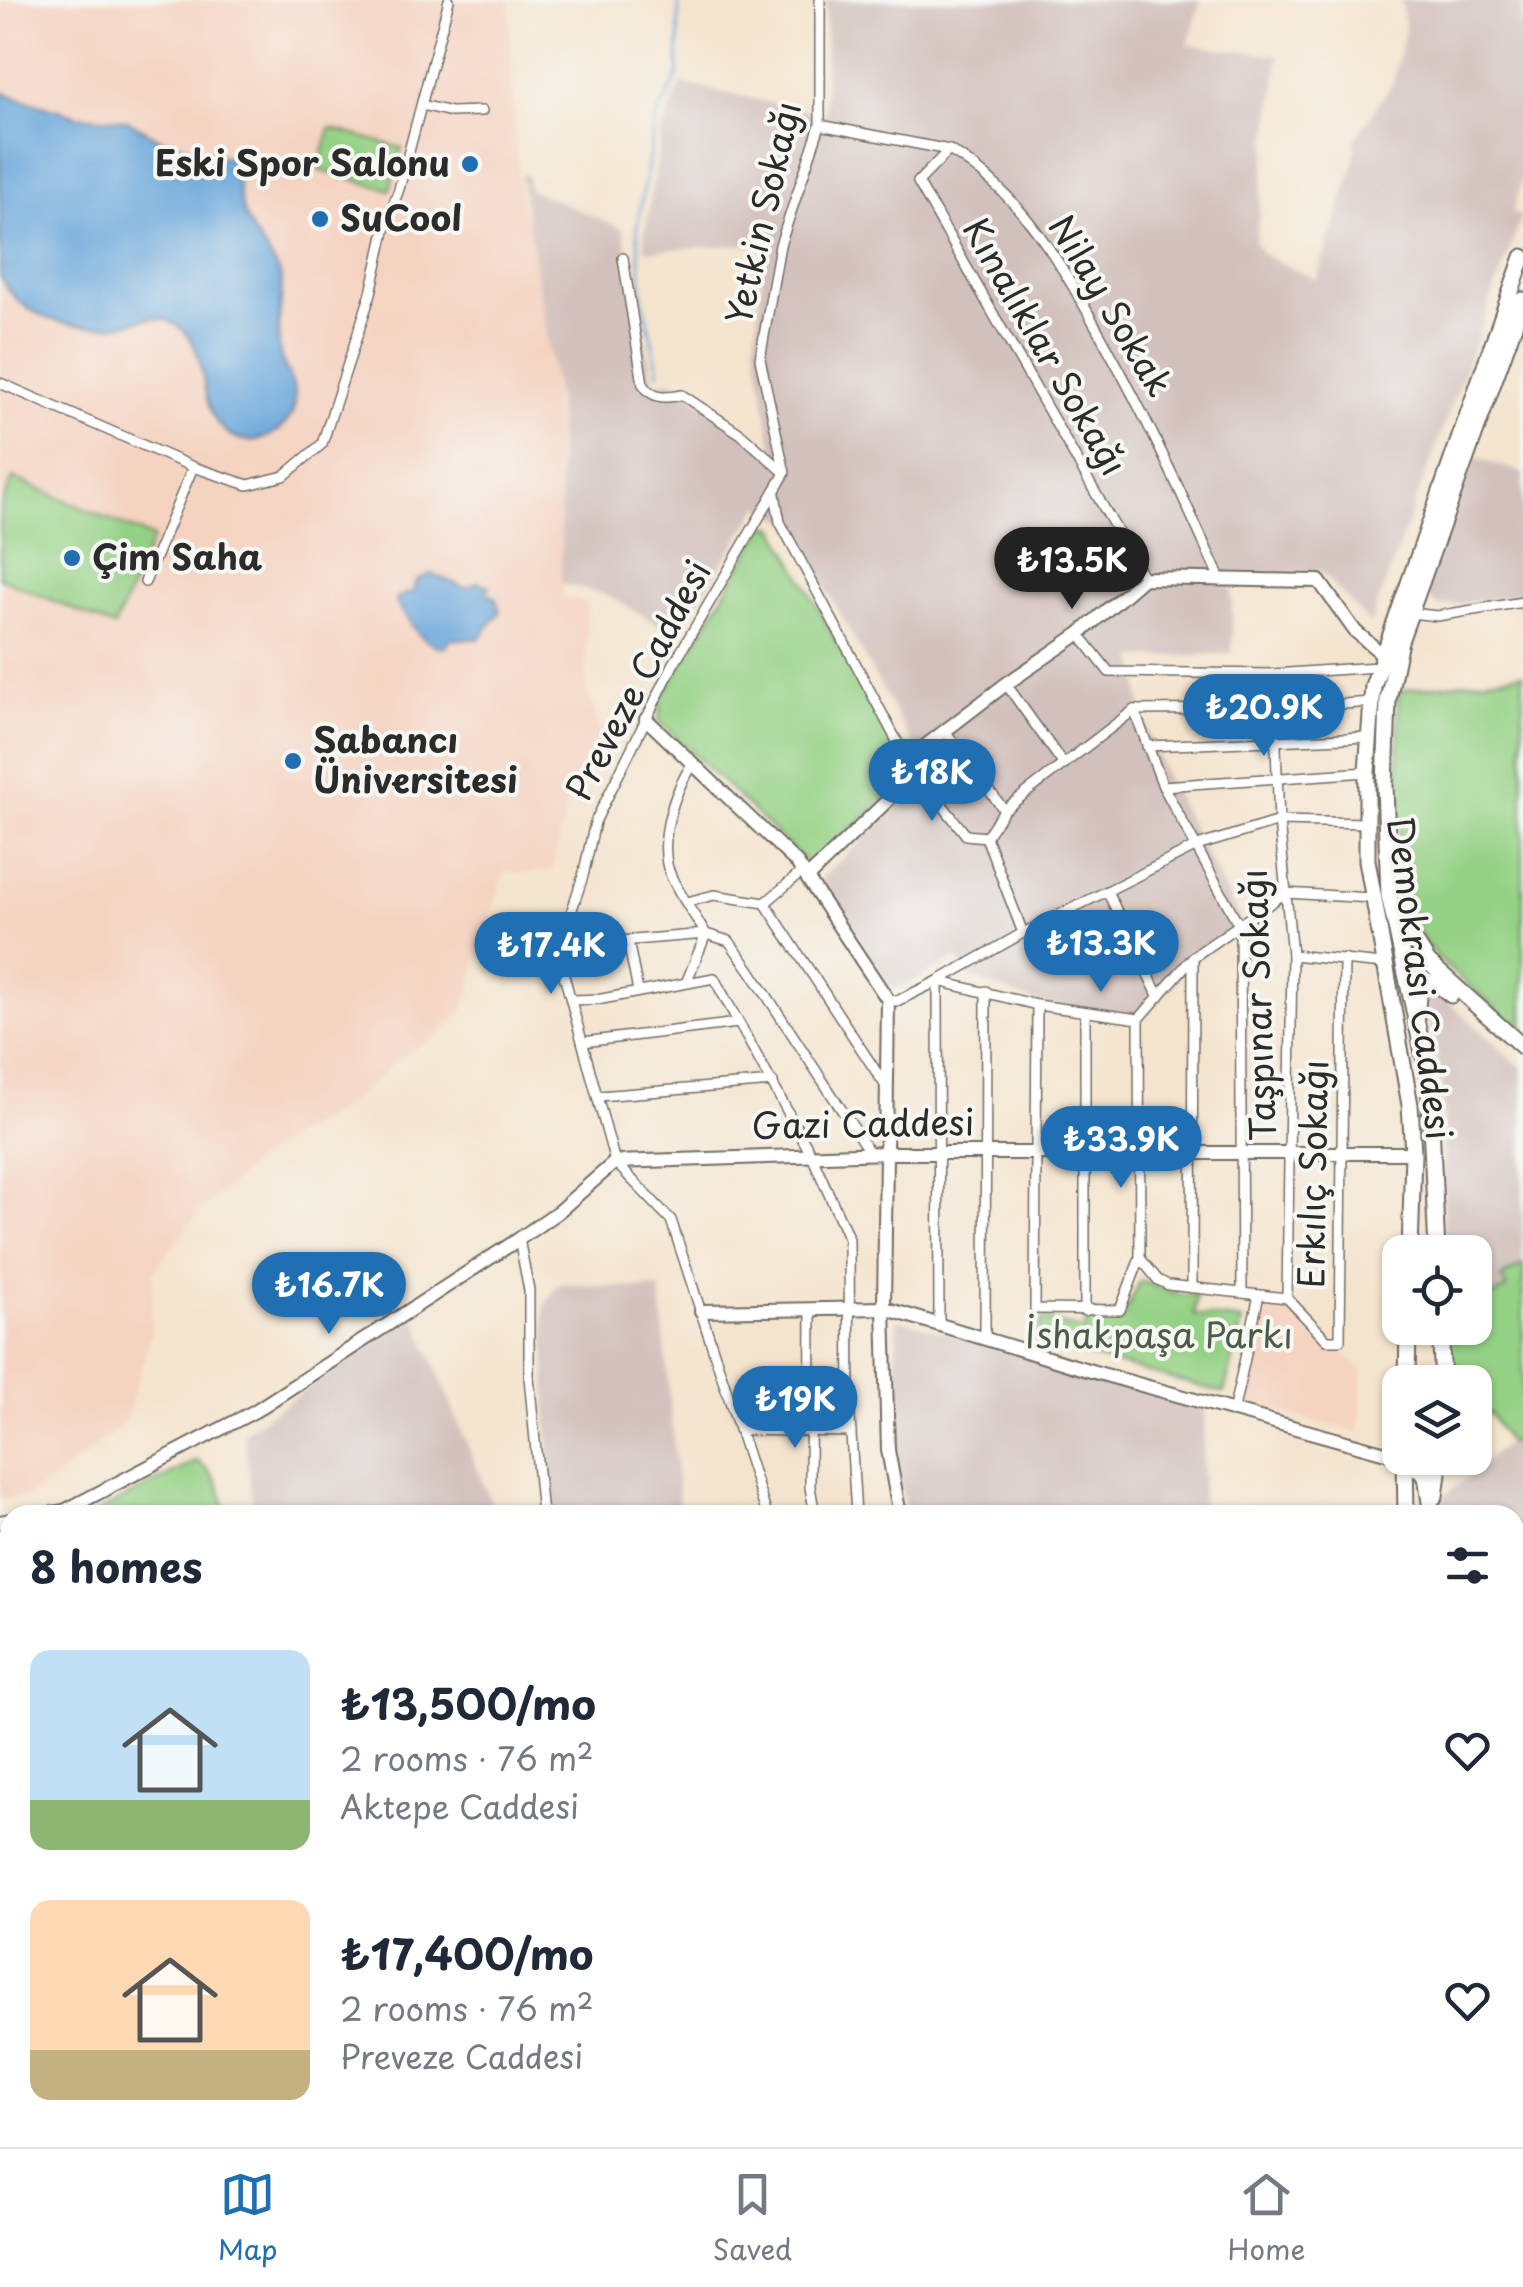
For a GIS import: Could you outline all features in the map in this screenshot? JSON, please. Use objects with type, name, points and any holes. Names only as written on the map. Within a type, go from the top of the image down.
[{"type":"main road","name":"Demokrasi Caddesi","points":[[1435,1235],[1429,1080],[1389,895],[1385,786],[1388,700],[1403,616],[1523,256]]},
{"type":"main road","name":"Demokrasi Caddesi","points":[[1411,1235],[1413,1153],[1406,1080],[1372,898],[1366,823],[1372,702],[1380,660],[1403,616],[1523,300]]},
{"type":"main road","points":[[1389,895],[1409,936],[1446,979],[1523,1047]]},
{"type":"main road","points":[[1390,998],[1406,976],[1423,970],[1446,979]]},
{"type":"main road","points":[[1419,1036],[1417,995],[1423,984],[1433,983],[1523,1058]]},
{"type":"main road","points":[[1413,1153],[1424,1147],[1431,1128]]},
{"type":"main road","points":[[1404,1475],[1405,1505]]},
{"type":"main road","points":[[1425,1475],[1430,1505]]},
{"type":"main road","points":[[1433,1505],[1438,1475]]},
{"type":"street","points":[[0,383],[193,467],[248,485],[284,476],[322,444],[371,293],[449,0]]},
{"type":"street","name":"Yetkin Sokağı","points":[[785,473],[760,359],[780,244],[820,125],[820,0]]},
{"type":"street","points":[[422,105],[451,112],[482,111]]},
{"type":"street","name":"Nilay Sokak","points":[[820,125],[948,150],[967,160],[1037,227],[1130,388],[1222,581]]},
{"type":"street","name":"Kınalıklar Sokağı","points":[[948,150],[918,182],[1144,578]]},
{"type":"street","points":[[623,258],[647,392],[662,399],[682,395],[741,434],[785,473],[775,494],[780,522],[907,760],[966,835],[986,837]]},
{"type":"street","points":[[145,582],[193,467]]},
{"type":"street","name":"Preveze Caddesi","points":[[560,946],[583,876],[595,822],[672,664],[775,494]]},
{"type":"street","points":[[687,902],[714,895],[765,903],[806,874],[888,799],[907,760],[1079,634],[1144,578],[1319,581],[1380,660]]},
{"type":"street","points":[[1403,616],[1437,616],[1523,602]]},
{"type":"street","points":[[1079,634],[1109,672],[1273,674],[1380,660]]},
{"type":"street","name":"Taşpınar Sokağı","points":[[1273,674],[1279,821],[1292,955],[1287,1298]]},
{"type":"street","points":[[1006,684],[1064,765]]},
{"type":"street","points":[[986,837],[1004,810],[1134,710],[1272,709],[1372,702]]},
{"type":"street","points":[[1134,710],[1164,786],[1240,927],[1242,1293]]},
{"type":"street","points":[[646,719],[806,874],[888,1000],[884,1308],[888,1450],[898,1505]]},
{"type":"street","points":[[945,731],[1004,810]]},
{"type":"street","points":[[1147,746],[1369,737]]},
{"type":"street","points":[[692,764],[677,788],[668,825],[666,866],[706,934]]},
{"type":"street","points":[[1164,786],[1367,772]]},
{"type":"street","points":[[888,1000],[897,1001],[938,981],[1023,933],[1197,846],[1279,821],[1366,823]]},
{"type":"street","points":[[986,837],[1023,933]]},
{"type":"street","points":[[1108,891],[1160,997]]},
{"type":"street","points":[[1037,1005],[1035,1309],[1120,1310],[1140,1258],[1140,1018],[1193,957],[1286,893],[1372,898]]},
{"type":"street","points":[[765,903],[888,1088]]},
{"type":"street","points":[[686,982],[706,934]]},
{"type":"street","points":[[764,1505],[672,1220],[615,1162],[562,968],[560,946],[706,934],[729,941],[870,1153]]},
{"type":"street","points":[[628,941],[638,990]]},
{"type":"street","points":[[1292,955],[1383,964]]},
{"type":"street","points":[[1192,1288],[1193,957]]},
{"type":"street","name":"Erkılıç Sokağı","points":[[1140,1258],[1158,1280],[1168,1284],[1287,1298],[1328,1340],[1340,1340],[1344,959]]},
{"type":"street","points":[[572,1000],[602,999],[714,978],[773,1082],[849,1239],[855,1505]]},
{"type":"street","points":[[938,981],[1037,1005],[1140,1018]]},
{"type":"street","points":[[938,981],[940,1325]]},
{"type":"street","points":[[986,991],[986,1339]]},
{"type":"street","points":[[1085,1013],[1085,1311]]},
{"type":"street","points":[[583,1042],[738,1023]]},
{"type":"street","points":[[599,1096],[773,1082]]},
{"type":"street","name":"Gazi Caddesi","points":[[615,1162],[870,1153],[1413,1153]]},
{"type":"street","points":[[76,1505],[256,1411],[519,1239],[615,1162]]},
{"type":"street","points":[[519,1239],[529,1290],[529,1377],[541,1505]]},
{"type":"street","points":[[1234,1408],[1259,1295]]},
{"type":"street","points":[[701,1311],[884,1308],[1382,1452]]},
{"type":"street","points":[[811,1309],[810,1487],[813,1505]]},
{"type":"street","points":[[740,1430],[851,1432]]},
{"type":"shaded area","name":"Sabancı Üniversitesi","points":[[0,0],[509,0],[518,184],[551,322],[563,597],[587,603],[587,691],[602,735],[570,787],[552,871],[504,873],[464,1009],[345,1107],[274,1147],[199,1211],[153,1272],[151,1334],[125,1423],[29,1498],[0,1498]]},
{"type":"shaded area","points":[[826,0],[1201,0],[1188,45],[1279,55],[1255,243],[1265,256],[1317,280],[1354,164],[1356,138],[1393,82],[1405,28],[1401,0],[1523,0],[1523,173],[1513,213],[1522,216],[1370,624],[1321,571],[1232,574],[1232,653],[1135,658],[1143,716],[1165,776],[1244,928],[1195,960],[1142,1019],[1036,1002],[969,977],[956,958],[892,989],[821,879],[926,780],[914,762],[920,757],[790,523],[760,506],[676,634],[607,595],[562,584],[557,398],[520,174],[527,175],[529,189],[623,229],[654,384],[671,381],[773,450],[755,344],[766,243],[645,251],[644,236],[662,133],[681,83],[825,115]]},
{"type":"shaded area","points":[[1475,457],[1523,473],[1523,594],[1437,605],[1425,593]]},
{"type":"shaded area","points":[[1433,988],[1523,1069],[1523,1265],[1502,1278],[1507,1288],[1492,1297],[1492,1235],[1444,1235],[1443,1084],[1423,991]]},
{"type":"shaded area","points":[[559,1284],[660,1289],[679,1505],[551,1505],[544,1306]]},
{"type":"shaded area","points":[[1267,1302],[1298,1320],[1323,1347],[1345,1354],[1363,1370],[1360,1433],[1252,1405],[1245,1397]]},
{"type":"shaded area","points":[[415,1316],[492,1505],[253,1505],[244,1432]]},
{"type":"shaded area","points":[[897,1319],[1205,1406],[1201,1505],[905,1505],[894,1457]]},
{"type":"shaded area","points":[[1523,1430],[1523,1505],[1439,1505],[1439,1500],[1469,1475],[1492,1475],[1492,1456]]},
{"type":"green space","points":[[330,128],[402,148],[390,190],[318,170]]},
{"type":"green space","name":"Çim Saha","points":[[13,478],[153,538],[114,627],[0,578],[0,508]]},
{"type":"green space","points":[[765,526],[775,527],[900,761],[886,797],[814,863],[807,863],[659,721],[661,699]]},
{"type":"green space","points":[[1523,674],[1523,1032],[1445,965],[1423,940],[1400,891],[1398,691]]},
{"type":"green space","points":[[1523,1265],[1523,1432],[1509,1444],[1492,1416],[1492,1365],[1450,1365],[1449,1345],[1492,1345],[1492,1297],[1507,1288],[1501,1278]]},
{"type":"green space","name":"İshakpaşa Parkı","points":[[1140,1281],[1178,1294],[1197,1295],[1194,1315],[1242,1321],[1224,1393],[1035,1342],[1042,1319],[1085,1331],[1087,1313],[1123,1318]]},
{"type":"green space","points":[[197,1461],[214,1478],[224,1505],[111,1505]]},
{"type":"water","points":[[3,93],[78,116],[126,120],[160,139],[239,161],[239,196],[244,215],[281,278],[279,344],[295,403],[284,426],[262,439],[236,438],[225,431],[209,405],[193,344],[184,331],[169,321],[153,318],[107,326],[71,324],[37,314],[10,292],[0,276]]},
{"type":"water","points":[[431,574],[466,588],[478,582],[490,586],[486,592],[495,597],[500,612],[479,639],[451,639],[445,647],[428,642],[411,624],[396,603],[398,597],[413,592],[416,581]]},
{"type":"waterway","points":[[659,373],[643,299],[637,227],[656,119],[678,75],[679,0]]},
{"type":"place","name":"Eski Spor Salonu","points":[[470,164]]},
{"type":"place","name":"SuCool","points":[[320,219]]},
{"type":"place","name":"Çim Saha","points":[[72,558]]},
{"type":"place","name":"Sabancı Üniversitesi","points":[[293,761]]}]
